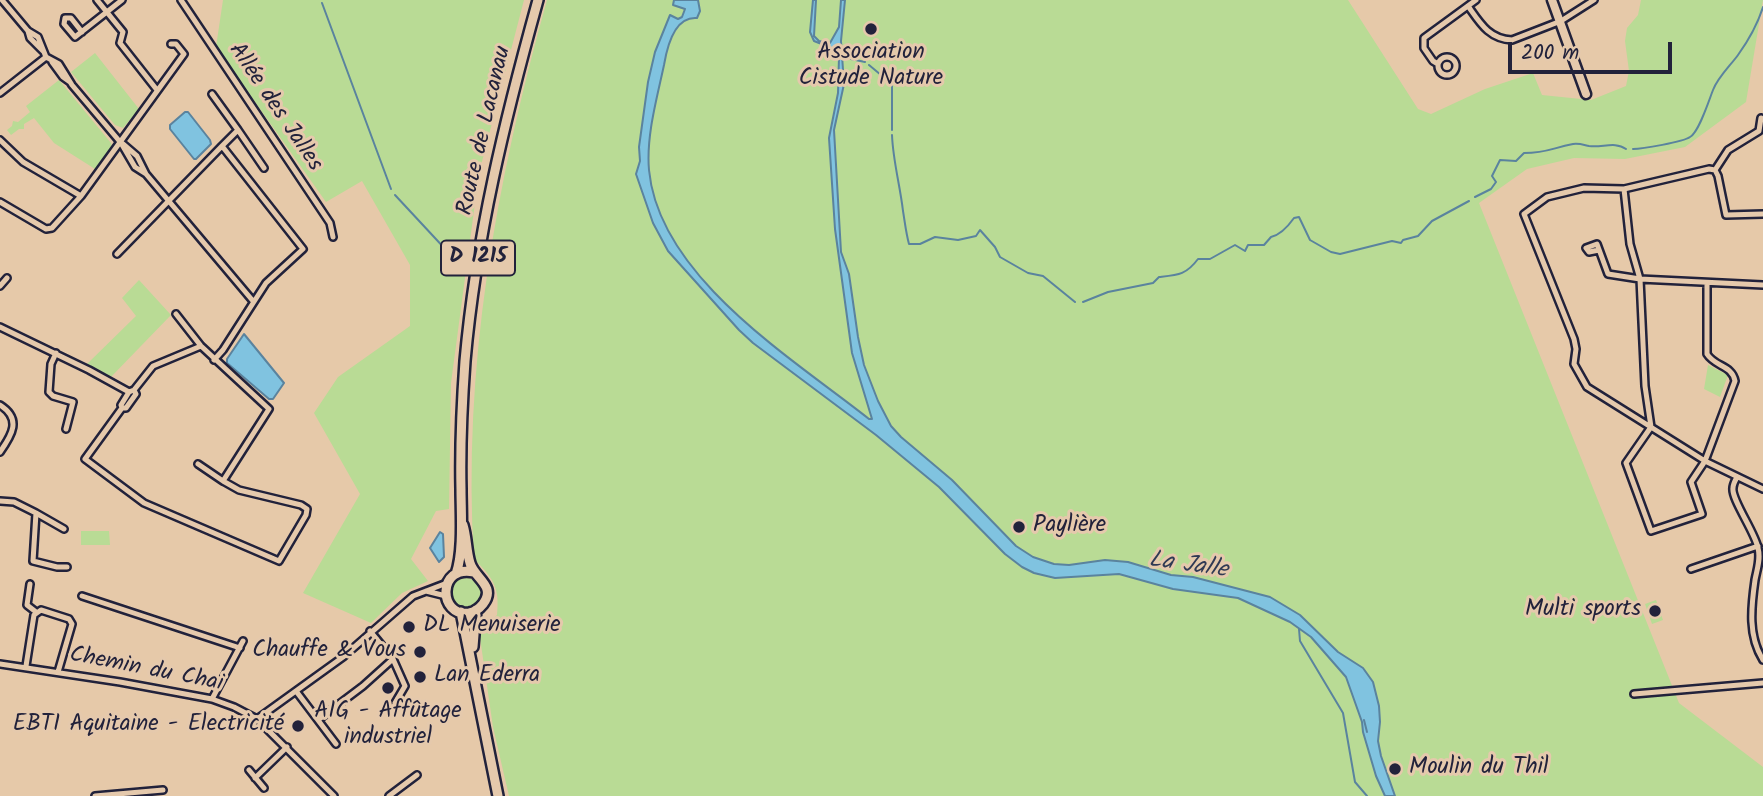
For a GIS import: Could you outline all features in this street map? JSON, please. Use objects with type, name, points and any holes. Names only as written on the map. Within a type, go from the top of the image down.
[{"type":"main road","name":"Route de Lacanau","points":[[462,523],[463,397],[476,268],[497,159],[538,0]]},
{"type":"main road","name":"D 1215","points":[[462,523],[470,566],[474,572]]},
{"type":"main road","name":"D 1215","points":[[456,573],[462,523]]},
{"type":"main road","points":[[474,572],[485,583],[485,601],[476,610],[461,612],[452,608],[446,596],[447,583],[456,573],[474,572]]},
{"type":"main road","points":[[472,667],[476,610]]},
{"type":"main road","points":[[461,612],[498,796]]},
{"type":"street","points":[[11,0],[4,2],[29,31],[30,38],[121,143],[135,167],[146,174],[170,201],[253,301]]},
{"type":"street","points":[[97,0],[123,32],[120,43],[157,90]]},
{"type":"street","points":[[82,32],[122,0]]},
{"type":"street","name":"Allée des Jalles","points":[[181,0],[330,223],[333,237]]},
{"type":"street","points":[[1438,64],[1423,48],[1424,38],[1476,0]]},
{"type":"street","points":[[1552,0],[1586,94]]},
{"type":"street","points":[[1468,6],[1489,33],[1505,40],[1520,39],[1561,22],[1594,0]]},
{"type":"street","points":[[0,202],[46,229],[52,228],[81,196],[184,54],[176,44],[171,44]]},
{"type":"street","points":[[0,93],[44,54]]},
{"type":"street","points":[[212,94],[264,167]]},
{"type":"street","points":[[1714,170],[1728,149],[1759,131],[1761,118]]},
{"type":"street","points":[[117,254],[238,130]]},
{"type":"street","points":[[0,140],[23,162],[81,196]]},
{"type":"street","points":[[214,359],[223,350],[266,282],[303,249],[222,146]]},
{"type":"street","points":[[1763,214],[1726,215],[1718,176],[1714,170],[1709,169],[1624,189],[1584,188],[1559,194],[1547,197],[1524,214],[1574,339],[1574,364],[1587,387],[1704,461],[1763,489]]},
{"type":"street","points":[[1624,189],[1630,244],[1640,279],[1651,427],[1626,463],[1651,531],[1702,514],[1691,482],[1704,461],[1735,382],[1734,375],[1711,361],[1707,354],[1707,282]]},
{"type":"street","points":[[1599,250],[1608,274],[1640,279],[1763,285]]},
{"type":"street","points":[[0,286],[7,278]]},
{"type":"street","points":[[176,314],[201,346],[269,409],[223,481]]},
{"type":"street","points":[[0,327],[132,391]]},
{"type":"street","points":[[198,464],[239,490],[302,505],[307,509],[279,561],[144,503],[85,459],[122,408],[121,405],[153,366],[201,346]]},
{"type":"street","points":[[56,353],[51,363],[49,391],[54,396],[73,402],[66,429]]},
{"type":"street","points":[[0,405],[13,417],[12,435],[0,452]]},
{"type":"street","points":[[1737,477],[1732,488],[1735,498],[1758,545],[1759,559],[1751,617],[1754,646],[1763,660]]},
{"type":"street","points":[[0,501],[14,502],[64,529]]},
{"type":"street","points":[[36,513],[33,561],[67,567]]},
{"type":"street","points":[[1692,569],[1758,545]]},
{"type":"street","points":[[257,719],[343,657],[413,596],[447,583]]},
{"type":"street","points":[[30,584],[27,605],[36,612]]},
{"type":"street","points":[[426,591],[446,596]]},
{"type":"street","points":[[82,596],[240,648]]},
{"type":"street","points":[[36,612],[41,610],[71,621],[72,626],[58,672]]},
{"type":"street","points":[[26,666],[36,612]]},
{"type":"street","points":[[370,631],[393,659],[405,686],[395,703]]},
{"type":"street","points":[[212,699],[243,641]]},
{"type":"street","points":[[318,720],[393,659]]},
{"type":"street","name":"Chemin du Chai","points":[[0,664],[26,666],[212,699],[234,707],[257,719],[334,796]]},
{"type":"street","points":[[1634,694],[1763,683]]},
{"type":"street","points":[[296,691],[336,744]]},
{"type":"street","points":[[255,778],[287,747]]},
{"type":"street","points":[[248,770],[264,788]]},
{"type":"street","points":[[389,796],[417,775]]},
{"type":"street","points":[[95,796],[163,790]]},
{"type":"green space","points":[[223,0],[524,0],[479,173],[451,383],[449,509],[436,511],[411,559],[428,581],[402,593],[371,623],[303,593],[360,494],[314,413],[338,377],[410,326],[410,265],[362,181],[326,202],[216,47]]},
{"type":"green space","points":[[547,0],[674,0],[673,5],[685,9],[683,17],[678,19],[670,16],[657,48],[665,58],[675,31],[683,21],[697,18],[699,15],[698,0],[1348,0],[1418,109],[1431,114],[1485,89],[1533,73],[1542,95],[1591,100],[1626,86],[1629,71],[1625,41],[1627,28],[1638,15],[1641,0],[1763,0],[1746,102],[1685,147],[1625,159],[1574,158],[1527,169],[1479,203],[1679,703],[1763,767],[1763,796],[509,796],[493,727],[479,631],[497,615],[498,605],[494,584],[474,559],[473,417],[478,347],[498,207],[512,137]]},
{"type":"green space","points":[[95,53],[139,109],[123,128],[115,125],[71,72]]},
{"type":"green space","points":[[59,80],[111,143],[112,147],[95,169],[54,143],[34,118],[24,124],[24,129],[11,135],[7,130],[13,121],[18,122],[30,112],[26,106]]},
{"type":"green space","points":[[139,280],[171,315],[110,378],[87,364],[136,316],[122,298]]},
{"type":"green space","points":[[1708,365],[1728,375],[1720,397],[1704,389]]},
{"type":"green space","points":[[81,531],[109,531],[110,545],[81,545]]},
{"type":"green space","points":[[466,578],[477,582],[481,593],[477,604],[466,608],[455,604],[451,593],[455,582]]},
{"type":"green space","points":[[1656,600],[1663,620],[1652,624],[1645,604]]},
{"type":"water","points":[[674,0],[698,0],[700,11],[697,18],[689,19],[677,27],[670,42],[655,104],[648,157],[649,170],[658,209],[677,245],[703,280],[768,342],[872,419],[852,353],[835,229],[829,138],[838,93],[839,57],[827,55],[824,45],[814,41],[810,32],[813,0],[816,0],[814,36],[819,41],[830,43],[839,27],[841,0],[845,0],[841,41],[844,84],[834,130],[841,252],[849,274],[864,365],[891,426],[952,480],[1016,546],[1033,557],[1054,564],[1069,565],[1105,560],[1128,562],[1171,575],[1193,577],[1270,597],[1300,615],[1338,652],[1363,668],[1373,682],[1379,706],[1378,741],[1395,796],[1385,796],[1376,776],[1362,722],[1346,677],[1311,637],[1290,622],[1238,598],[1173,589],[1119,574],[1055,578],[1022,567],[1005,554],[939,487],[739,330],[668,251],[653,223],[636,174],[640,161],[639,147],[648,82],[655,52],[670,15],[678,19],[682,17],[685,9],[673,5]]},
{"type":"water","points":[[188,112],[211,144],[196,159],[170,129],[170,125]]},
{"type":"water","points":[[244,334],[284,383],[273,399],[269,399],[227,363]]},
{"type":"water","points":[[440,532],[443,534],[444,557],[439,562],[430,548]]},
{"type":"waterway","points":[[322,3],[391,189]]},
{"type":"waterway","points":[[1633,149],[1679,141],[1693,134],[1715,85],[1745,44],[1763,7]]},
{"type":"waterway","points":[[841,52],[851,59],[865,62]]},
{"type":"waterway","points":[[869,65],[892,80],[892,130]]},
{"type":"waterway","points":[[892,135],[909,244],[920,244],[935,237],[958,240],[976,236],[980,230],[1000,257],[1028,273],[1043,276],[1075,302]]},
{"type":"waterway","points":[[1475,197],[1491,189],[1496,182],[1492,176],[1500,160],[1516,161],[1524,153],[1575,144],[1617,145],[1626,149]]},
{"type":"waterway","points":[[395,195],[461,266]]},
{"type":"waterway","points":[[1083,302],[1108,292],[1153,283],[1159,277],[1181,273],[1198,259],[1210,259],[1235,245],[1245,251],[1248,245],[1264,245],[1294,218],[1299,217],[1310,240],[1340,254],[1392,241],[1401,243],[1418,236],[1432,221],[1469,201]]},
{"type":"waterway","points":[[1299,629],[1300,641],[1343,713],[1355,782],[1367,796]]},
{"type":"waterway","name":"La Jalle","points":[[1364,720],[1367,732]]},
{"type":"place","name":"Association Cistude Nature","points":[[871,29]]},
{"type":"place","name":"Paylière","points":[[1019,527]]},
{"type":"place","name":"Multi sports","points":[[1655,611]]},
{"type":"place","name":"DL Menuiserie","points":[[409,627]]},
{"type":"place","name":"Chauffe & Vous","points":[[420,652]]},
{"type":"place","name":"Lan Ederra","points":[[420,677]]},
{"type":"place","name":"AIG - Affûtage industriel","points":[[388,688]]},
{"type":"place","name":"EBTI Aquitaine - Electricité","points":[[298,726]]},
{"type":"place","name":"Moulin du Thil","points":[[1395,769]]}]
